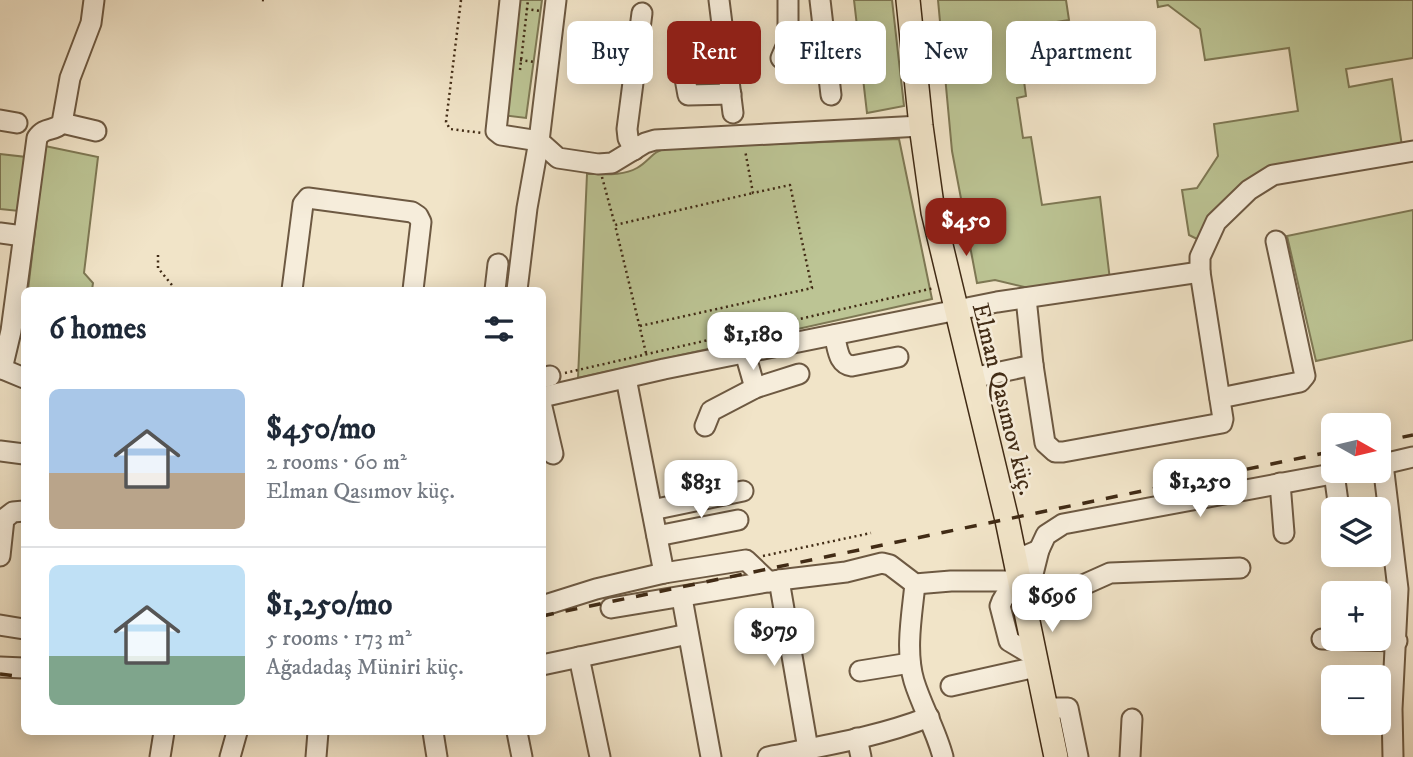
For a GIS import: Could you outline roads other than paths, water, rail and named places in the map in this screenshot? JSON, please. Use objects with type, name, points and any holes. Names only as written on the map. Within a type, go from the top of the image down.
[{"type":"main road","name":"Elman Qasımov küç.","points":[[908,0],[933,212],[1007,520],[1056,757]]},
{"type":"street","points":[[21,378],[1,369],[11,331],[37,138],[46,129],[61,123],[70,78],[88,34],[94,0]]},
{"type":"street","points":[[719,0],[722,21]]},
{"type":"street","points":[[788,0],[788,21]]},
{"type":"street","points":[[820,0],[831,95]]},
{"type":"street","points":[[515,6],[512,58],[496,131],[501,135],[539,141],[558,158],[612,163],[655,140],[921,126]]},
{"type":"street","points":[[517,287],[555,7]]},
{"type":"street","points":[[635,150],[626,129],[642,13]]},
{"type":"street","points":[[686,84],[688,95],[732,103],[730,84]]},
{"type":"street","points":[[61,123],[96,131]]},
{"type":"street","points":[[1026,298],[1045,443],[1055,452],[1219,425],[1223,419],[1200,272],[1200,257],[1216,222],[1249,190],[1273,175],[1413,151]]},
{"type":"street","points":[[292,287],[303,204],[308,198],[412,212],[418,216],[421,222],[414,287]]},
{"type":"street","points":[[0,233],[23,236]]},
{"type":"street","points":[[1220,398],[1300,382],[1305,376],[1276,241]]},
{"type":"street","points":[[495,287],[498,264]]},
{"type":"street","points":[[546,396],[626,378],[648,363],[745,353],[1026,298],[1200,272]]},
{"type":"street","points":[[834,335],[841,362],[845,366],[898,357]]},
{"type":"street","points":[[745,353],[754,388]]},
{"type":"street","points":[[972,378],[1033,365]]},
{"type":"street","points":[[705,426],[711,411],[754,388],[799,374]]},
{"type":"street","points":[[626,378],[664,573]]},
{"type":"street","points":[[546,424],[553,454]]},
{"type":"street","points":[[0,451],[21,454]]},
{"type":"street","points":[[1391,462],[1413,457]]},
{"type":"street","points":[[1035,662],[1009,641],[1001,601],[1019,581],[1032,573],[1046,535],[1063,524],[1321,476]]},
{"type":"street","points":[[1384,483],[1398,589],[1392,709],[1393,757]]},
{"type":"street","points":[[1280,484],[1284,533]]},
{"type":"street","points":[[652,510],[743,491]]},
{"type":"street","points":[[0,555],[4,519],[13,512],[21,511]]},
{"type":"street","points":[[657,536],[738,520]]},
{"type":"street","points":[[1013,552],[1025,556],[1039,550]]},
{"type":"street","points":[[546,605],[596,589],[664,573],[746,560],[774,581],[808,748]]},
{"type":"street","points":[[611,608],[846,572],[882,563],[890,565],[915,584],[1019,581]]},
{"type":"street","points":[[1023,604],[1055,598],[1110,573],[1240,568]]},
{"type":"street","points":[[915,584],[910,663],[943,757]]},
{"type":"street","points":[[682,598],[710,757]]},
{"type":"street","points":[[0,625],[21,628]]},
{"type":"street","points":[[546,664],[688,634]]},
{"type":"street","points":[[1391,641],[1397,641]]},
{"type":"street","points":[[579,657],[600,757]]},
{"type":"street","points":[[951,686],[1035,662]]},
{"type":"street","points":[[860,671],[910,663]]},
{"type":"street","points":[[0,667],[21,668]]},
{"type":"street","points":[[1045,708],[1068,708],[1078,757]]},
{"type":"street","points":[[779,756],[808,748],[859,748],[929,717]]},
{"type":"street","points":[[1130,757],[1132,719]]},
{"type":"street","points":[[160,757],[164,735]]},
{"type":"street","points":[[230,757],[236,735]]},
{"type":"street","points":[[316,757],[318,735]]},
{"type":"street","points":[[433,735],[437,757]]},
{"type":"street","points":[[518,735],[522,757]]},
{"type":"railway","points":[[1391,440],[1413,435]]},
{"type":"railway","points":[[546,615],[1321,454]]},
{"type":"railway","points":[[0,674],[21,677]]}]
